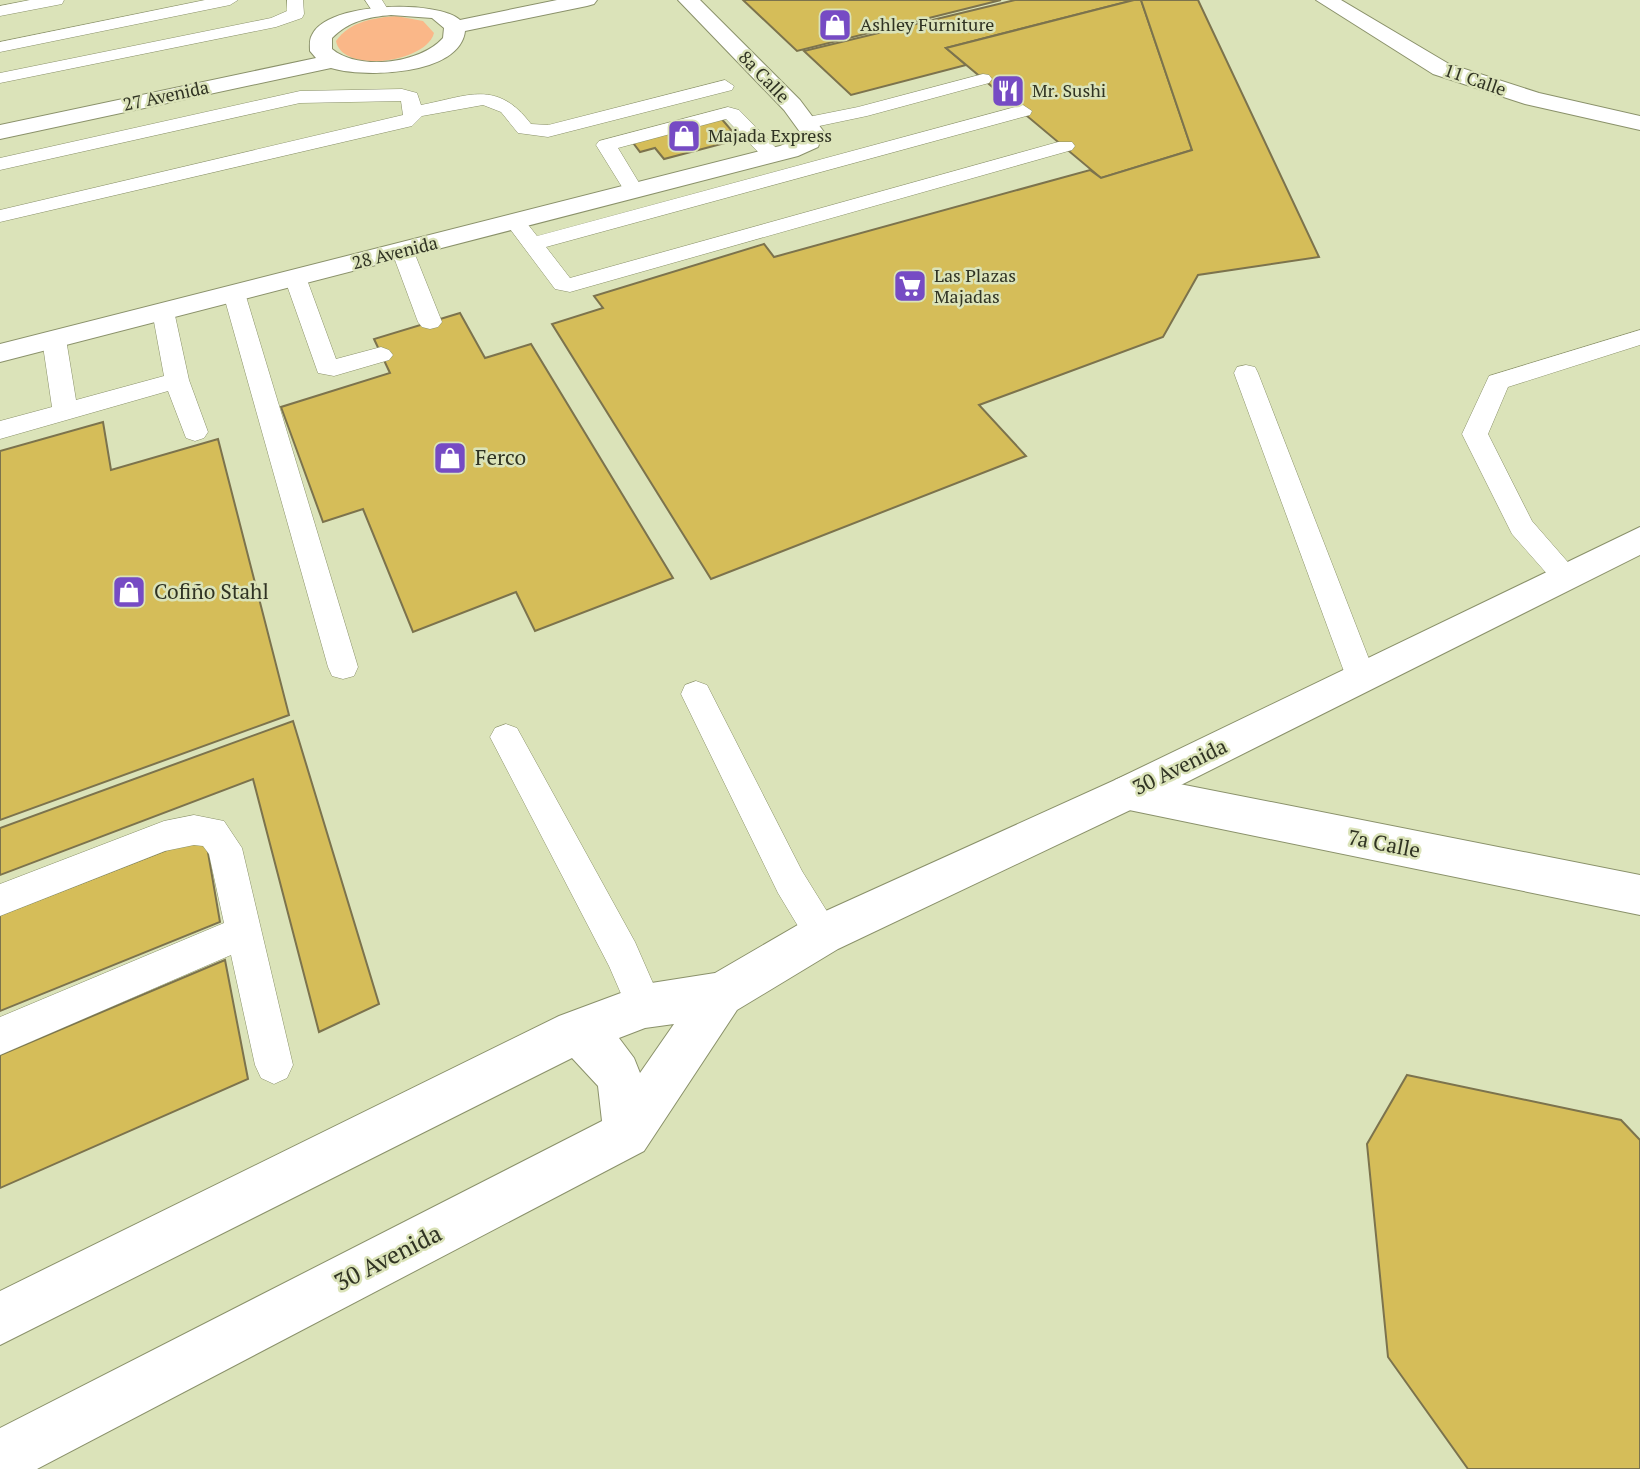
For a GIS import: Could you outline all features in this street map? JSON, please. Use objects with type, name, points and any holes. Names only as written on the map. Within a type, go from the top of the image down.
[{"type":"street","points":[[453,25],[558,0]]},
{"type":"street","points":[[453,25],[587,0]]},
{"type":"street","name":"8a Calle","points":[[688,0],[792,105],[813,134],[812,140],[780,153]]},
{"type":"street","name":"11 Calle","points":[[1326,0],[1441,69],[1533,99],[1640,123]]},
{"type":"street","points":[[376,4],[424,8],[441,14],[453,25],[455,33],[447,45],[430,56],[406,65],[364,68],[326,52],[321,37],[333,25],[376,4]]},
{"type":"street","name":"27 Avenida","points":[[0,132],[217,85],[326,52]]},
{"type":"street","name":"27 Avenida","points":[[53,99],[326,52]]},
{"type":"street","name":"28 Avenida","points":[[0,353],[403,252],[780,153]]},
{"type":"street","name":"30 Avenida","points":[[0,1319],[575,1032],[645,1006],[721,995],[823,934],[1129,792],[1640,540]]},
{"type":"street","name":"7a Calle","points":[[1129,792],[1640,895]]},
{"type":"street","name":"30 Avenida","points":[[0,1458],[627,1134],[721,995]]},
{"type":"street","points":[[575,1032],[606,1055],[618,1070],[625,1097],[627,1134]]},
{"type":"lane","points":[[0,11],[57,0]]},
{"type":"lane","points":[[0,47],[230,0]]},
{"type":"lane","points":[[0,78],[276,22],[296,14],[295,0]]},
{"type":"lane","points":[[805,123],[860,113],[983,79]]},
{"type":"lane","points":[[217,85],[223,114],[241,160]]},
{"type":"lane","points":[[413,112],[483,99],[493,100],[504,103],[526,130],[548,131],[725,86]]},
{"type":"lane","points":[[0,164],[300,97],[387,93],[410,97],[413,112],[413,117],[405,122],[0,216]]},
{"type":"lane","points":[[533,244],[1023,111]]},
{"type":"lane","points":[[634,191],[606,145],[728,113],[780,153]]},
{"type":"lane","points":[[860,113],[892,146]]},
{"type":"lane","points":[[515,221],[563,284],[579,283],[1065,146]]},
{"type":"lane","points":[[403,252],[430,322]]},
{"type":"lane","points":[[295,277],[327,367],[334,368],[381,355]]},
{"type":"lane","points":[[234,293],[343,667]]},
{"type":"lane","points":[[163,311],[177,380],[195,432]]},
{"type":"lane","points":[[1566,576],[1522,527],[1475,434],[1498,382],[1639,338]]},
{"type":"lane","points":[[54,339],[65,412]]},
{"type":"lane","points":[[1246,373],[1361,677]]},
{"type":"lane","points":[[0,430],[177,380]]},
{"type":"lane","points":[[696,694],[790,882],[823,934]]},
{"type":"lane","points":[[506,737],[622,954],[645,1006]]},
{"type":"lane","points":[[0,900],[164,836],[194,830],[212,832],[225,848],[274,1065]]},
{"type":"lane","points":[[0,1036],[244,932]]},
{"type":"shaded area","points":[[396,16],[423,21],[434,33],[428,43],[416,52],[401,57],[368,61],[353,58],[342,51],[336,41],[355,25]]},
{"type":"building","name":"Ashley Furniture","points":[[743,0],[1001,0],[797,51]]},
{"type":"building","points":[[1015,0],[1134,0],[946,48],[966,65],[851,95],[804,51]]},
{"type":"building","points":[[1141,0],[1192,150],[1101,178],[946,48]]},
{"type":"building","name":"Las Plazas Majadas","points":[[1141,0],[1198,0],[1319,257],[1198,275],[1163,337],[979,405],[1026,456],[711,579],[552,324],[603,308],[594,296],[764,244],[774,257],[1090,170],[1101,178],[1192,150]]},
{"type":"building","name":"Majada Express","points":[[720,117],[732,131],[721,133],[729,142],[664,159],[655,148],[640,152],[631,140]]},
{"type":"building","name":"Ferco","points":[[460,313],[485,358],[531,344],[673,578],[535,631],[516,592],[413,632],[363,509],[323,522],[281,407],[390,373],[374,339]]},
{"type":"building","name":"Cofiño Stahl","points":[[103,422],[111,470],[218,439],[289,715],[0,820],[0,451]]},
{"type":"building","points":[[293,721],[379,1004],[319,1032],[253,779],[0,875],[0,828]]},
{"type":"building","points":[[205,835],[220,922],[0,1011],[0,915]]},
{"type":"building","points":[[225,960],[248,1079],[0,1188],[0,1055]]},
{"type":"building","points":[[1407,1075],[1621,1120],[1640,1140],[1640,1469],[1468,1469],[1388,1357],[1367,1144]]},
{"type":"place","name":"Ashley Furniture","points":[[835,25]]},
{"type":"place","name":"Mr. Sushi","points":[[1008,91]]},
{"type":"place","name":"Majada Express","points":[[684,136]]},
{"type":"place","name":"Las Plazas Majadas","points":[[910,286]]},
{"type":"place","name":"Ferco","points":[[450,458]]},
{"type":"place","name":"Cofiño Stahl","points":[[129,592]]}]
